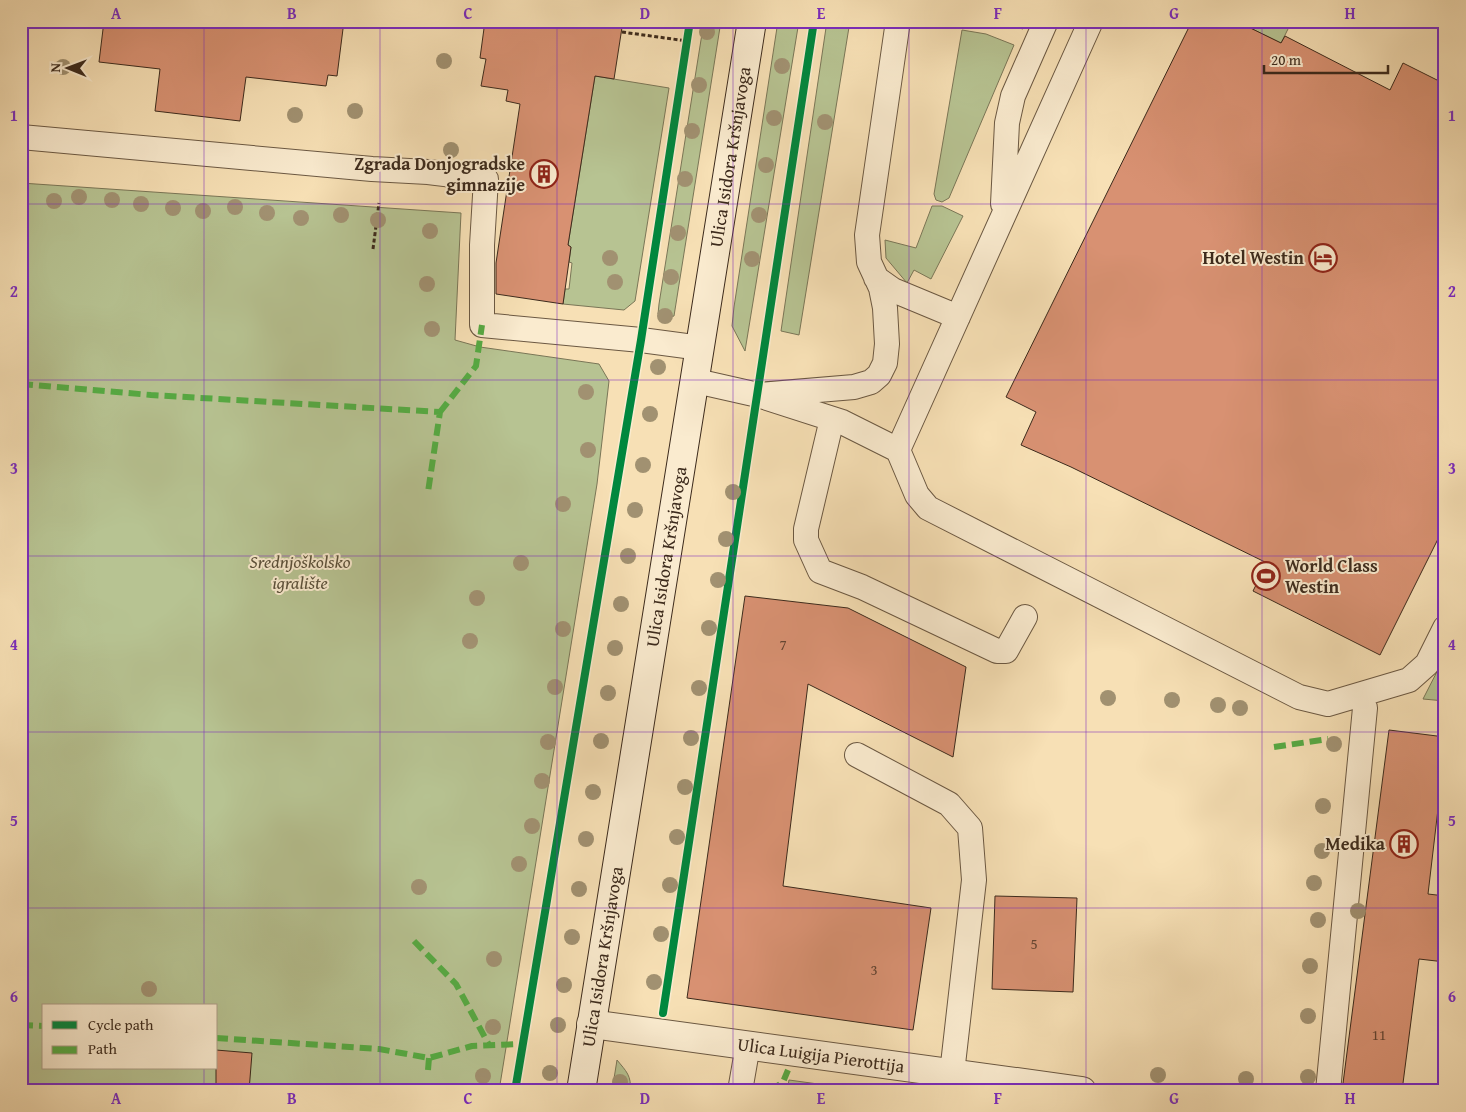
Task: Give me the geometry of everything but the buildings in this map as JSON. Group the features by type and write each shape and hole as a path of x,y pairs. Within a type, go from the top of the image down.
{"main road":[{"name":"Ulica Isidora Kršnjavoga","path":"581,1091 696,381 752,21"},
{"name":"Ulica Luigija Pierottija","path":"591,1024 1082,1091"}],"lane":[{"path":"758,395 854,387 871,382 879,375 885,363 887,344 885,308 881,288 869,262 867,235 898,21"},
{"path":"1002,220 1007,123 1013,96 1046,21"},
{"path":"898,450 1091,21"},
{"path":"21,137 428,172 486,179 482,245 482,325 641,340 701,348"},
{"path":"876,278 893,290 958,317"},
{"path":"696,381 758,395 832,419 898,450 917,496 928,508 1306,700 1328,704 1409,680 1427,664 1445,628"},
{"path":"832,419 806,529 806,540 820,571 862,587 998,650 1006,651 1025,618"},
{"path":"1328,1091 1365,708"},
{"path":"857,755 949,804 970,828 974,880 952,1073"},
{"path":"740,1091 748,1045"}],"path":[{"path":"1436,21 1445,25"},
{"path":"686,50 689,31"},
{"path":"622,32 687,41"},
{"path":"373,249 384,169"}],"green space":[{"path":"704,21 721,21 674,316 664,319 658,314 659,304"},
{"path":"778,21 799,21 745,351 732,326"},
{"path":"827,21 850,21 799,335 781,331"},
{"path":"993,21 1027,21 1023,29"},
{"path":"1236,21 1292,21 1281,43"},
{"path":"962,30 986,34 1014,45 949,198 942,202 936,200 934,194"},
{"path":"595,76 669,88 635,301 624,310 563,304 565,289 569,289 572,263 569,262 571,247 568,245"},
{"name":"Srednjoškolsko igralište","path":"21,183 461,213 455,340 480,347 599,364 609,381 597,484 499,1091 21,1091"},
{"path":"932,206 942,206 963,216 931,279 914,270 907,283 886,258 885,240 916,248"},
{"path":"1445,656 1445,701 1423,699"},
{"path":"617,1060 629,1078 630,1091 612,1091"},
{"path":"789,1080 818,1084 817,1091 787,1091"}],"marked path":[{"path":"440,412 476,366 482,325"},
{"path":"21,384 151,395 440,412 428,492"},
{"path":"1274,747 1328,739"},
{"path":"414,941 456,984 489,1045"},
{"path":"21,1025 42,1026"},
{"path":"218,1038 379,1049 429,1058 472,1046 521,1044"},
{"path":"428,1070 429,1058"},
{"path":"770,1091 783,1082 788,1070"}],"cycle path":[{"path":"515,1091 641,340 690,21"},
{"path":"663,1013 814,21"}],"place":[{"name":"Zgrada Donjogradske gimnazije","path":"544,174"},
{"name":"Hotel Westin","path":"1323,258"},
{"name":"World Class Westin","path":"1266,576"},
{"name":"Medika","path":"1404,844"}]}
